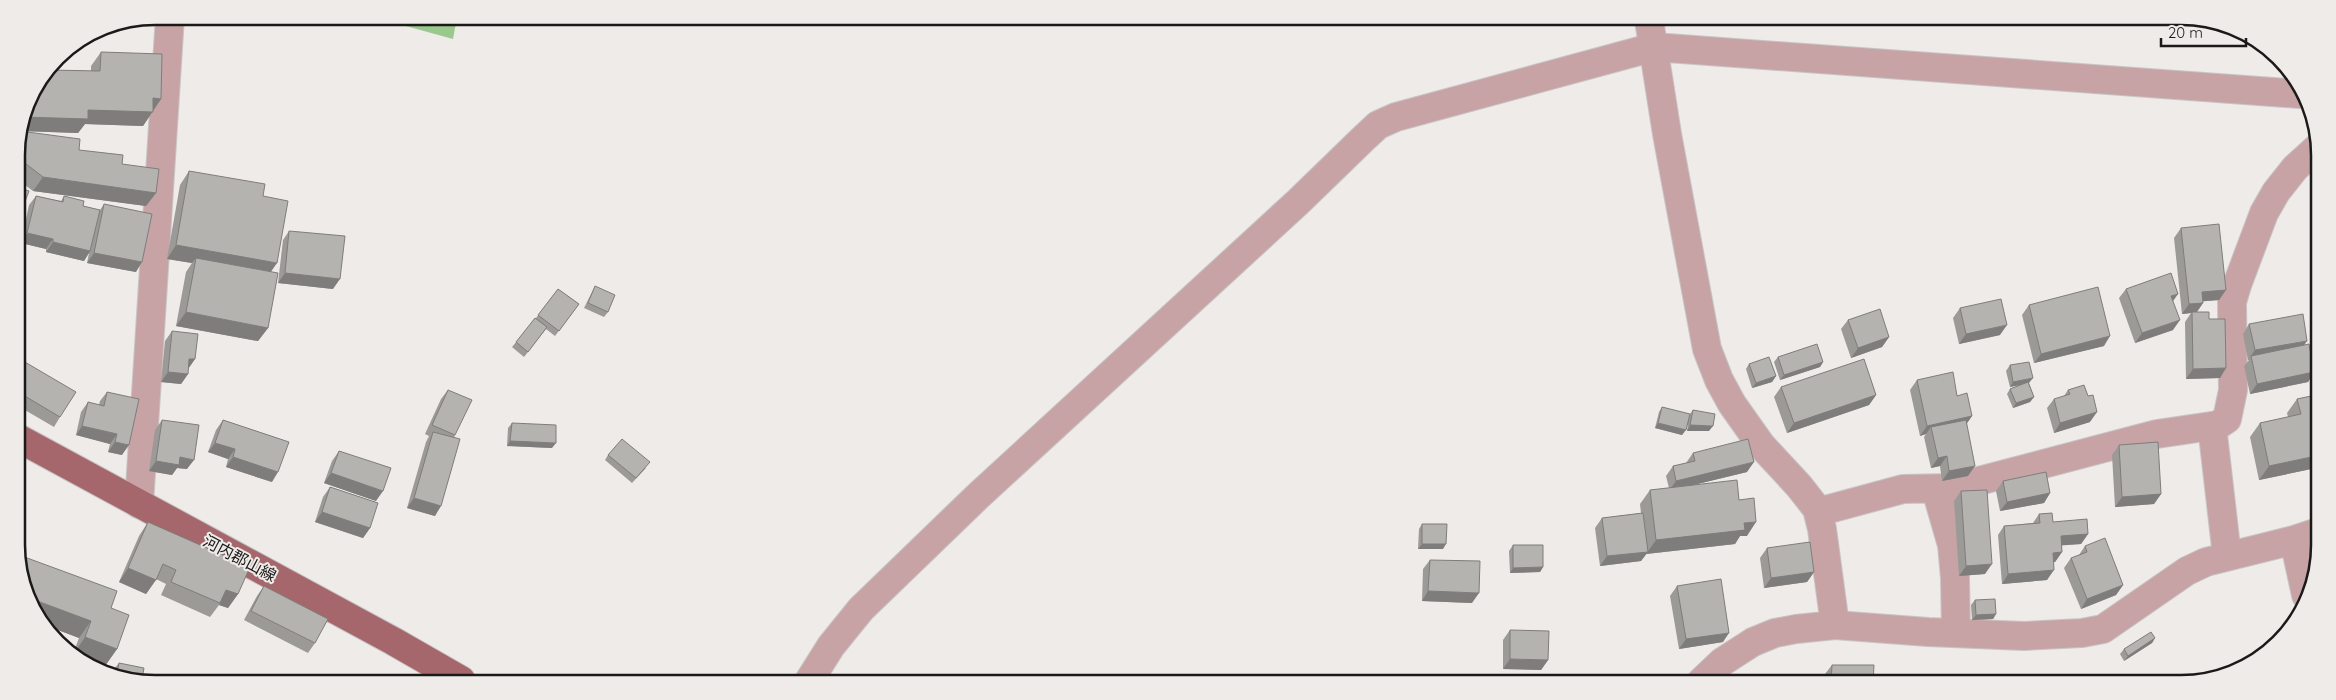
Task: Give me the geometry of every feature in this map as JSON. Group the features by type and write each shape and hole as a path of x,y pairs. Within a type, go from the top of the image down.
{"main road":[{"name":"河内郡山線","path":"25,442 452,675"}],"street":[{"path":"140,504 169,25"},
{"path":"1650,25 1667,134 1707,349 1732,404 1761,445 1799,486 1818,512 1835,625"},
{"path":"812,675 831,646 861,609 986,490 1298,202 1378,125 1428,108 1654,47 2295,94"},
{"path":"1818,512 1903,488 1936,490 1952,488 2157,434 2212,426 2227,419 2233,390 2232,302 2237,285 2264,213 2276,192 2295,168 2311,153"},
{"path":"2212,426 2227,556"},
{"path":"1936,490 1952,545 1956,633"},
{"path":"1708,675 1722,662 1753,642 1775,633 1835,625 2024,636 2082,633 2103,629 2186,571 2227,556 2305,536 2306,582"}],"green space":[{"path":"402,25 456,25 453,39"}],"building":[{"path":"101,52 162,54 161,99 153,98 153,112 88,110 88,119 30,117 42,90 57,70 100,71"},
{"path":"27,132 80,139 79,150 123,155 122,164 159,169 156,193 43,177 25,163"},
{"path":"189,171 265,184 263,196 288,201 277,263 176,245"},
{"path":"25,190 29,191 25,201"},
{"path":"36,196 63,202 64,196 84,201 83,206 100,210 90,251 53,242 53,239 27,233"},
{"path":"104,204 152,214 142,262 94,253"},
{"path":"2219,224 2226,290 2202,292 2203,303 2189,304 2181,228"},
{"path":"289,231 345,236 340,279 285,273"},
{"path":"196,258 278,273 268,328 186,312"},
{"path":"2171,273 2178,294 2171,296 2180,320 2142,333 2126,289"},
{"path":"595,286 615,295 608,312 588,303"},
{"path":"2098,287 2110,336 2041,354 2029,305"},
{"path":"558,289 579,304 559,331 538,315"},
{"path":"2001,299 2007,325 1966,334 1960,308"},
{"path":"1880,309 1889,337 1858,348 1848,320"},
{"path":"2192,312 2209,312 2209,319 2225,319 2226,368 2193,369"},
{"path":"2303,314 2307,341 2255,350 2249,324"},
{"path":"535,318 547,327 528,352 516,342"},
{"path":"172,331 198,334 195,359 189,359 188,374 168,372"},
{"path":"1817,344 1823,362 1784,375 1778,357"},
{"path":"2309,344 2311,373 2257,384 2251,356"},
{"path":"1769,357 1776,376 1756,383 1749,364"},
{"path":"1864,359 1876,395 1794,423 1781,387"},
{"path":"25,362 76,392 60,417 25,396"},
{"path":"2029,362 2033,378 2013,382 2010,365"},
{"path":"1953,372 1957,396 1967,393 1972,416 1927,426 1917,380"},
{"path":"2028,382 2034,397 2016,403 2010,389"},
{"path":"2084,385 2088,396 2093,395 2097,412 2060,423 2054,399 2070,394 2068,390"},
{"path":"448,390 472,400 455,435 432,425"},
{"path":"107,392 139,399 129,445 115,442 117,434 82,426 88,402 104,406"},
{"path":"2311,396 2311,457 2269,466 2260,423 2301,414 2297,399"},
{"path":"1662,407 1690,414 1686,430 1658,423"},
{"path":"1693,410 1715,414 1713,426 1690,425"},
{"path":"162,420 199,425 194,460 180,457 179,465 156,461"},
{"path":"223,420 289,442 278,472 233,457 235,449 215,443"},
{"path":"1966,420 1975,466 1949,471 1947,456 1938,458 1931,427"},
{"path":"512,423 556,425 556,443 510,441"},
{"path":"433,432 460,439 441,506 414,498"},
{"path":"622,439 650,462 636,478 608,455"},
{"path":"1748,439 1754,462 1676,481 1673,466 1695,461 1693,453"},
{"path":"2158,442 2161,494 2122,497 2119,445"},
{"path":"339,451 391,468 383,491 331,473"},
{"path":"2046,472 2050,493 2007,502 2003,481"},
{"path":"1737,480 1739,500 1754,498 1756,522 1744,523 1745,530 1656,540 1650,490"},
{"path":"330,487 378,503 370,528 322,512"},
{"path":"1987,490 1992,564 1966,566 1961,491"},
{"path":"1643,513 1648,552 1607,556 1602,518"},
{"path":"2052,513 2053,522 2087,519 2088,534 2061,536 2062,552 2053,553 2054,570 2008,574 2004,526 2040,523 2039,514"},
{"path":"148,522 250,567 238,594 226,590 220,603 171,582 176,570 163,564 156,580 128,568"},
{"path":"1422,524 1447,524 1446,544 1422,544"},
{"path":"2105,538 2123,585 2087,599 2071,558 2087,552 2085,546"},
{"path":"1810,542 1814,572 1771,578 1767,548"},
{"path":"1513,545 1543,545 1543,567 1513,568"},
{"path":"25,557 117,591 111,608 129,615 117,649 85,637 91,621 38,601 27,570"},
{"path":"1430,560 1480,561 1479,593 1428,591"},
{"path":"1721,579 1729,633 1686,639 1677,586"},
{"path":"264,586 328,619 315,643 251,611"},
{"path":"1995,599 1996,614 1976,615 1975,600"},
{"path":"1510,630 1549,631 1548,660 1510,659"},
{"path":"2151,632 2155,638 2128,656 2124,649"},
{"path":"119,663 144,668 143,674 118,670"},
{"path":"1832,665 1874,665 1873,675 1831,675"}]}
